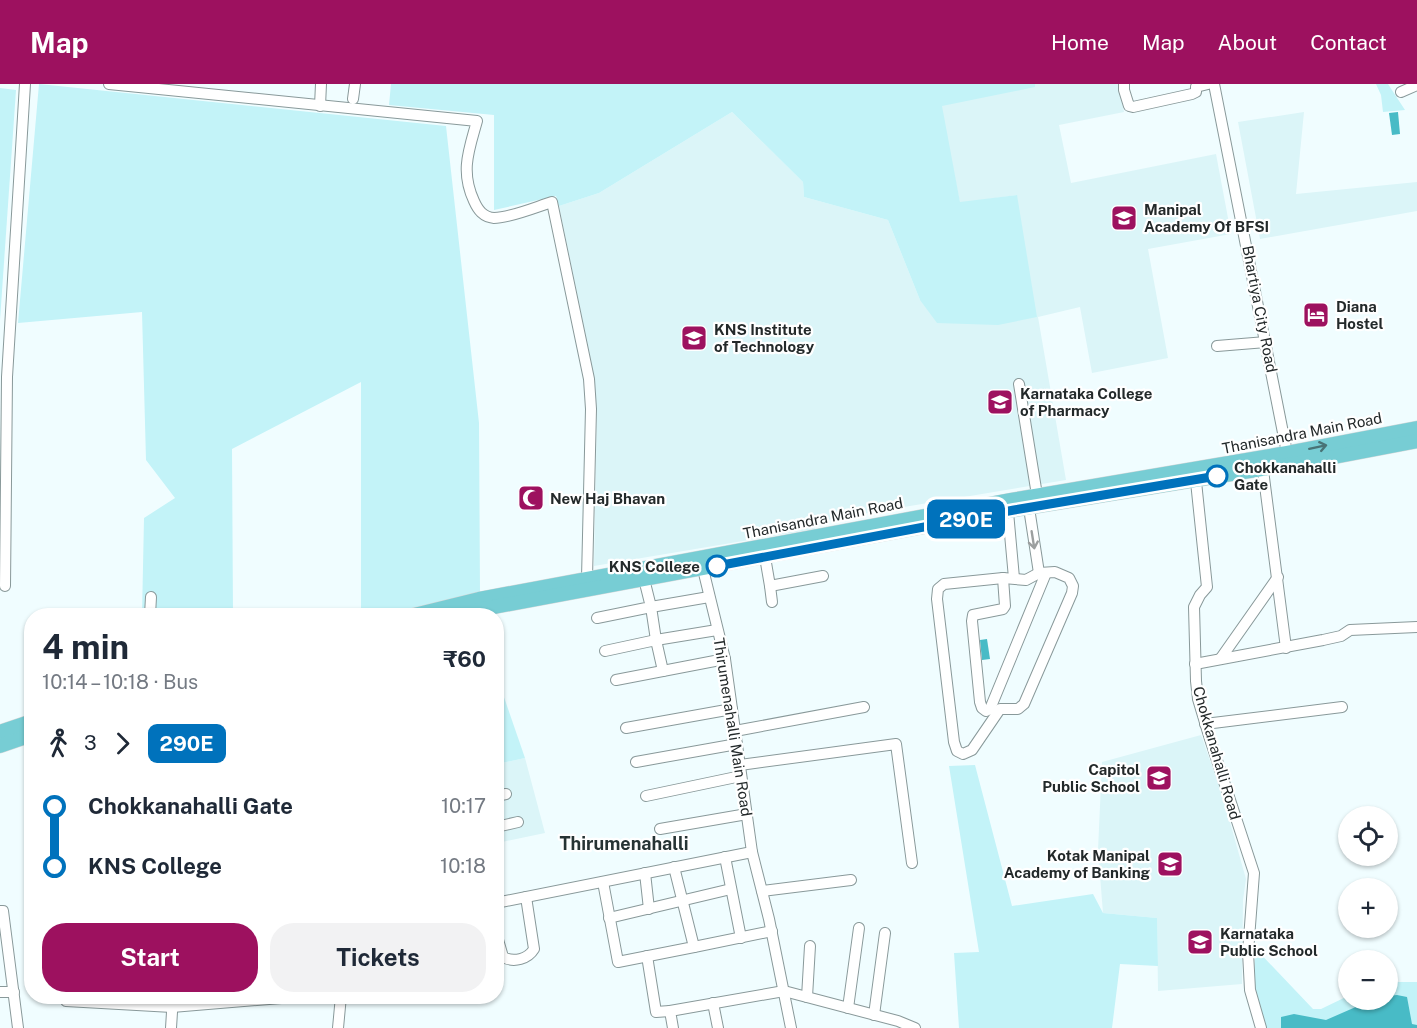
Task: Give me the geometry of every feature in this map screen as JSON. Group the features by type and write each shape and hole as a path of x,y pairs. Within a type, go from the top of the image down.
{"main road":[{"name":"Thanisandra Main Road","path":"442,608 587,579 701,563 765,557 1029,508 1195,474 1263,470 1290,459 1417,428"},
{"name":"Thanisandra Main Road","path":"488,608 644,579 701,563 1037,495 1417,441"},
{"path":"0,732 24,724"},
{"path":"0,746 24,738"}],"street":[{"path":"5,586 7,377 26,84"},
{"path":"109,84 477,120 465,168 467,182 478,209 484,215 495,218 552,202 589,379 591,409 587,579"},
{"path":"320,106 321,84"},
{"path":"353,99 355,84"},
{"path":"1124,84 1127,103 1133,107 1192,94 1196,92 1195,85 1208,84"},
{"name":"Bhartiya City Road","path":"1214,84 1245,221"},
{"name":"Bhartiya City Road","path":"1219,84 1290,459"},
{"path":"1401,92 1417,85"},
{"name":"Bhartiya City Road","path":"1260,304 1290,459"},
{"path":"1217,346 1266,342"},
{"path":"1019,384 1037,495"},
{"path":"1263,470 1286,648"},
{"name":"Chokkanahalli Road","path":"1195,474 1207,587 1200,594 1194,607 1198,699 1254,873 1248,952 1250,990 1260,1027"},
{"path":"1008,512 1009,578 1005,606 1003,609 974,615 972,621 980,702 986,711 990,709 1042,573 1029,508"},
{"path":"765,557 772,602"},
{"name":"Thirumenahalli Main Road","path":"701,563 725,659 752,852 772,931 791,1028"},
{"path":"1042,573 1054,573 1069,578 1073,586 1024,704 1018,709 1000,709 972,750 963,754 957,751 954,742 937,599 938,589 944,584 1009,578 1026,580 1042,573"},
{"path":"770,586 823,576"},
{"path":"1221,658 1278,578"},
{"path":"644,579 663,671"},
{"path":"150,608 151,597"},
{"path":"597,618 709,597"},
{"path":"1195,664 1334,638 1350,630 1417,627"},
{"path":"604,651 717,630"},
{"path":"616,680 725,659"},
{"path":"735,730 864,707"},
{"path":"1205,724 1342,707"},
{"path":"626,728 732,709"},
{"path":"636,762 737,744"},
{"path":"646,796 741,771 896,744 912,863"},
{"path":"660,829 747,814"},
{"path":"504,825 518,822"},
{"path":"504,901 752,852"},
{"path":"725,857 741,938"},
{"path":"674,867 694,947"},
{"path":"645,873 650,909"},
{"path":"762,891 851,880"},
{"path":"603,882 618,962 772,931"},
{"path":"609,918 731,889"},
{"path":"504,958 508,960 526,958 534,949 526,897"},
{"path":"0,911 3,911 5,958 14,992 18,1028"},
{"path":"848,1008 859,928"},
{"path":"874,1015 885,933"},
{"path":"807,997 810,946"},
{"path":"647,956 656,1012 784,991 915,1028"},
{"path":"0,992 14,992"},
{"path":"713,1003 718,1028"},
{"path":"171,1028 173,1004"},
{"path":"338,1028 341,1004"},
{"path":"670,1011 673,1028"}],"shaded area":[{"path":"39,84 446,126 479,423 480,594 415,608 361,608 361,382 232,449 233,608 142,608 144,518 175,498 146,460 142,312 18,323"},
{"path":"391,84 1035,84 1035,87 942,106 960,202 1017,195 1037,317 998,325 937,323 920,300 888,220 804,197 803,182 732,112 599,193 559,206 556,196 494,210 494,115 389,105"},
{"path":"936,84 1119,84 1124,112 1059,125 1071,183 1216,154 1231,234 1148,249 1168,358 1092,373 1080,307 1038,317 1066,480 814,522 815,529 594,566 597,412 594,377 559,206 599,193 732,112 803,182 804,197 888,220 920,300 1017,195 960,203"},
{"path":"1376,84 1388,84 1405,110 1383,112 1381,95"},
{"path":"0,88 16,90 0,320"},
{"path":"1304,112 1296,194 1417,182 1417,211 1260,239 1238,122"},
{"path":"504,697 525,758 504,762"},
{"path":"1201,735 1222,794 1246,879 1243,900 1242,984 1158,991 1157,918 1103,913 1098,850 1102,762"},
{"path":"525,758 545,833 504,842 504,762"},
{"path":"975,765 1012,906 1093,894 1103,913 1157,918 1158,966 1120,964 1112,1028 959,1028 954,953 979,952 949,766"},
{"path":"1255,948 1313,1009 1321,1009 1338,1001 1338,1010 1398,1010 1398,982 1417,982 1417,1028 1266,1028 1258,1010"}],"water":[{"path":"1398,112 1400,134 1392,135 1389,113"},
{"path":"987,639 990,659 982,660 980,640"},
{"path":"1398,995 1407,997 1412,1024 1417,1025 1417,1028 1281,1028 1281,1017 1294,1014 1326,1020 1349,1010 1398,1010"}],"bus line":[{"name":"290E","path":"717,566 1014,510 1217,476"}],"place":[{"name":"Manipal Academy Of BFSI","path":"1124,218"},
{"name":"Diana Hostel","path":"1316,315"},
{"name":"KNS Institute of Technology","path":"694,338"},
{"name":"Karnataka College of Pharmacy","path":"1000,402"},
{"name":"Chokkanahalli Gate","path":"1217,476"},
{"name":"New Haj Bhavan","path":"531,498"},
{"name":"KNS College","path":"717,566"},
{"name":"Capitol Public School","path":"1159,778"},
{"name":"Kotak Manipal Academy of Banking","path":"1170,864"},
{"name":"Karnataka Public School","path":"1200,942"}],"district":[{"name":"Thirumenahalli","path":"624,843"}]}
